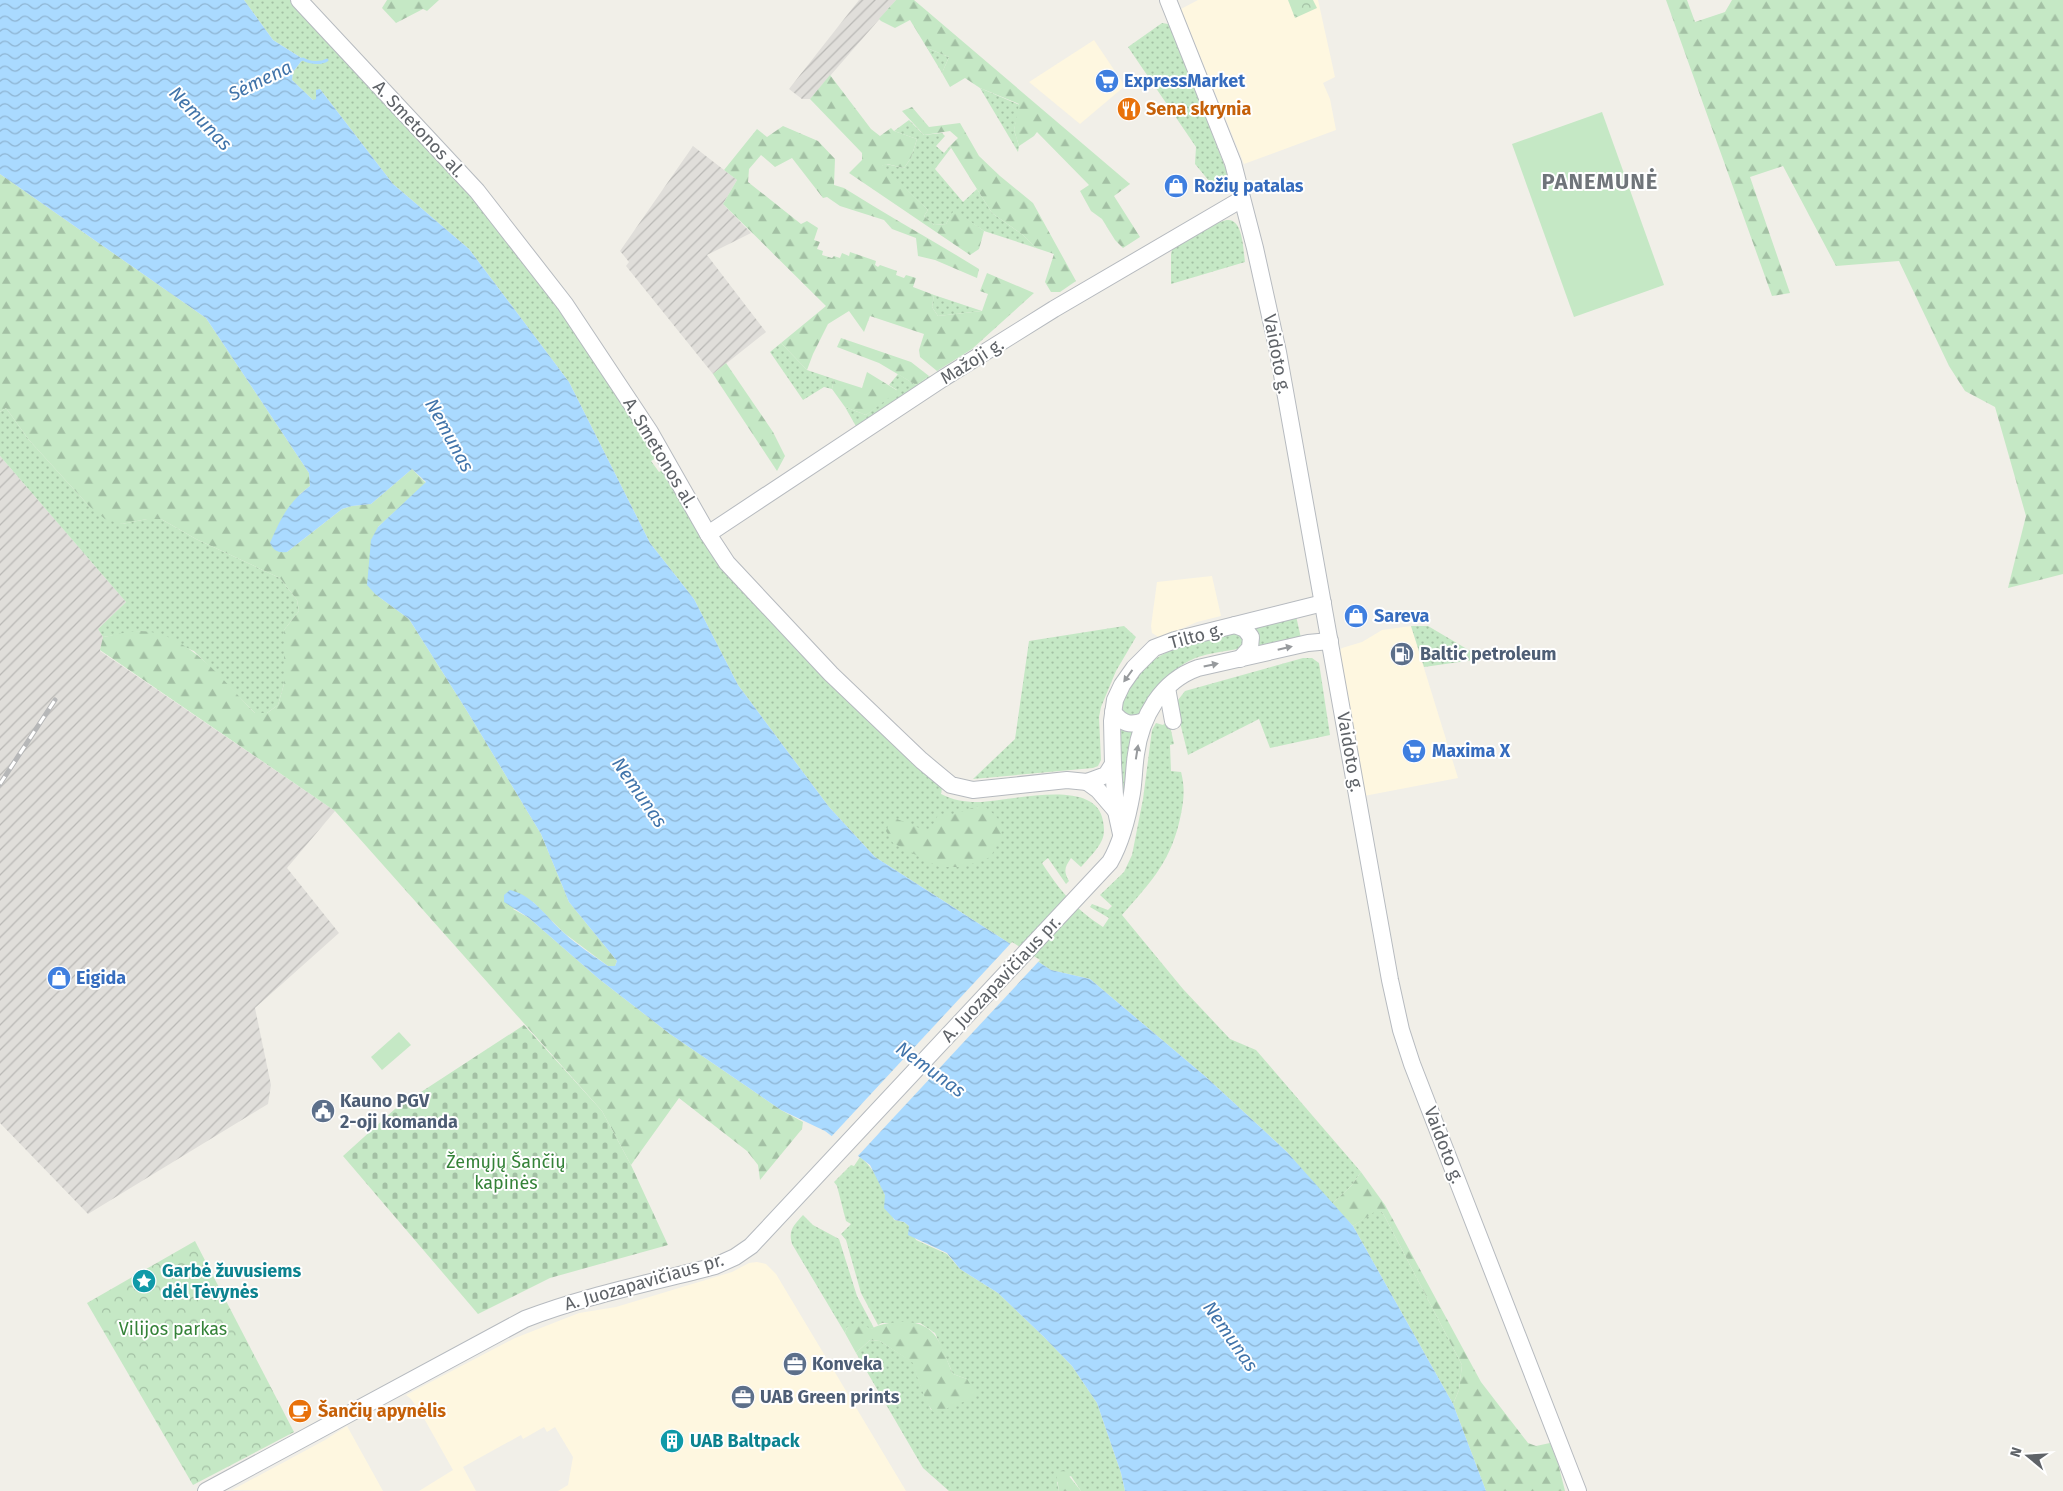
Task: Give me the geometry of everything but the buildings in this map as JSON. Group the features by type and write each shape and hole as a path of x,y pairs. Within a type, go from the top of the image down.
{"main road":[{"name":"A. Smetonos al.","path":"299,0 477,191 565,304 650,432 708,534 727,563 831,674 921,760 951,785 967,789 984,790 1067,780 1087,782"},
{"name":"Vaidoto g.","path":"1168,0 1233,163 1255,248 1278,352 1390,980 1401,1030 1412,1064 1578,1491"},
{"name":"Mažoji g.","path":"708,534 942,379 1054,309 1242,199"},
{"name":"Tilto g.","path":"1116,811 1113,764 1113,712 1115,700 1122,685 1134,668 1154,648 1175,640 1323,603"},
{"path":"1235,625 1245,629 1251,637 1250,648 1240,659"},
{"name":"Tilto g.","path":"1132,792 1136,755 1146,718 1167,688 1189,672 1308,643 1330,641"},
{"path":"1113,712 1120,721 1128,724 1134,724 1157,714 1173,720 1167,688"},
{"path":"1087,782 1106,775 1113,764"},
{"path":"1087,782 1098,790 1116,811 1121,836"},
{"name":"A. Juozapavičiaus pr.","path":"206,1491 525,1319 560,1305 715,1266 735,1257 763,1235 1110,862 1118,848 1132,792"}],"shaded area":[{"path":"859,0 896,0 810,99 802,99 789,89"},
{"path":"1198,0 1318,0 1335,77 1323,83 1330,99 1336,130 1244,164 1181,9"},
{"path":"1094,40 1125,86 1080,124 1029,82"},
{"path":"693,146 737,180 723,204 751,233 707,255 766,332 713,374 626,266 629,262 620,251"},
{"path":"0,456 126,602 98,629 103,637 100,651 335,811 287,868 339,933 255,1008 271,1085 268,1104 88,1214 0,1123"},
{"path":"1212,576 1221,616 1197,622 1160,638 1152,633 1151,626 1157,582"},
{"path":"1411,626 1458,778 1364,796 1339,651 1342,648 1362,642 1382,630"},
{"path":"749,1263 766,1264 776,1274 906,1491 558,1491 568,1485 573,1457 555,1427 547,1432 544,1427 523,1439 521,1435 463,1467 476,1491 419,1491 453,1470 421,1413 406,1395 515,1338 579,1313 616,1307 732,1272"},
{"path":"347,1426 383,1491 232,1490 325,1440"}],"green space":[{"path":"244,0 290,0 471,192 560,309 658,457 651,461 659,472 664,469 697,527 942,788 941,794 968,802 1029,796 1069,795 1085,799 1097,807 1103,821 1104,832 1102,840 1081,867 1071,858 1066,869 1069,881 1066,884 1048,858 1042,863 1069,899 1103,927 1109,918 1090,907 1092,904 1108,910 1112,906 1100,895 1124,872 1132,855 1143,799 1152,730 1156,723 1163,725 1166,722 1170,726 1174,744 1170,745 1171,771 1181,772 1184,788 1177,830 1159,869 1122,915 1183,989 1230,1039 1256,1050 1361,1172 1352,1185 1332,1204 1287,1152 1206,1077 1090,979 1051,970 875,857 829,807 738,685 694,599 650,543 569,382 469,249 393,184 320,89 316,100 313,100 292,80 293,72 303,59 273,40"},
{"path":"387,0 439,0 427,11 423,9 396,23 382,8"},
{"path":"896,0 914,0 1130,184 1114,196 1140,237 1123,248 1115,240 1102,219 1091,211 1080,191 1089,185 1037,132 1019,146 1014,130 1019,104 980,88 965,78 950,87 942,73 949,57 927,48 910,20 895,28 881,21 879,19"},
{"path":"1288,0 1313,0 1317,8 1295,18"},
{"path":"1666,0 1687,0 1695,22 1725,12 1732,0 2063,0 2063,574 2008,588 2026,516 1995,407 1965,391 1949,366 1899,261 1836,266 1783,166 1750,177 1790,293 1772,296"},
{"path":"1162,23 1170,26 1227,172 1230,189 1223,194 1219,193 1195,164 1196,147 1128,47"},
{"path":"927,48 949,57 942,73"},
{"path":"830,75 871,129 880,136 891,128 894,131 917,139 911,158 904,168 887,164 882,166 928,210 924,216 934,225 946,224 954,210 984,231 979,249 970,255 849,173 862,160 862,153 810,99"},
{"path":"980,88 1020,105 1014,130 1019,146 1018,152"},
{"path":"912,107 929,127 960,123 979,156 1033,203 1076,281 1060,292 1051,292 1045,282 1054,254 1036,248 1023,235 992,213 950,146 958,138 950,131 924,135 902,111"},
{"path":"1602,112 1664,285 1574,317 1512,144"},
{"path":"909,120 924,135 942,133 945,136 936,146 944,153 950,146 951,148 935,169 963,202 977,189 992,213 1023,235 1036,248 984,231 954,211 946,224 934,225 924,216 928,210 881,166 886,164 904,168 911,158 917,139 894,131"},
{"path":"783,126 818,141 835,159 834,185 844,188 979,269 977,278 935,260 918,256 916,238 892,229 884,220 840,206 827,197 823,198 792,158 775,167 761,155 749,169 748,182 801,224 807,221 818,228 814,240 820,242 817,249 823,251 822,255 840,258 842,253 849,256 850,252 876,261 875,265 878,267 880,265 897,271 896,275 904,278 906,275 916,278 913,287 934,295 932,307 938,316 982,311 988,294 980,291 987,273 1034,293 972,349 937,371 920,357 919,350 924,334 870,316 864,332 849,311 828,324 807,370 781,343 826,306 723,204 737,180 724,170 757,129 767,137"},
{"path":"0,174 206,318 309,473 310,486 300,494 287,552 342,509 371,504 412,469 426,483 378,527 375,594 409,619 541,834 569,902 617,961 615,966 608,966 564,933 533,902 513,909 529,918 599,979 670,1034 781,1110 803,1122 802,1129 760,1180 758,1165 747,1151 679,1098 631,1165 602,1111 335,811 100,650 103,637 127,632 141,631 158,634 174,640 190,649 204,661 255,713 267,713 278,705 284,684 284,630 299,611 297,600 280,578 196,539 161,519 147,519 122,524 105,519 89,506 29,440 6,408 0,412"},
{"path":"1220,220 1221,222 1228,220 1234,222 1238,226 1245,262 1171,284 1171,254 1173,246"},
{"path":"934,295 982,311 938,316 932,307"},
{"path":"841,338 911,362 929,376 916,385 879,363 837,347"},
{"path":"781,343 807,370 834,379 832,389 824,387 803,400 770,352"},
{"path":"726,363 773,432 785,456 777,471 713,374"},
{"path":"867,372 898,391 866,415 845,407 832,389 834,379 862,388"},
{"path":"898,374 916,385 929,376 934,379 857,428 845,407 866,415 897,390 889,385"},
{"path":"6,408 29,440 89,506 122,524 147,519 161,519 196,539 280,578 297,600 299,611 284,630 284,684 278,705 267,713 255,713 194,651 142,631 103,637 98,629 126,602 0,456 0,412"},
{"path":"1296,616 1301,638 1258,649 1253,627"},
{"path":"1124,626 1136,637 1116,671 1101,707 1099,717 1101,760 1098,766 973,779 1015,739 1029,641"},
{"path":"1411,626 1428,626 1472,652 1495,657 1424,667"},
{"path":"1237,633 1244,641 1243,645 1238,649 1207,654 1189,661 1167,679 1136,718 1122,713 1123,702 1128,691 1137,676 1148,664 1175,649 1189,644"},
{"path":"1303,658 1312,658 1319,663 1330,735 1270,748 1259,719 1188,755 1176,706 1185,691"},
{"path":"1120,729 1133,732 1127,792 1122,805"},
{"path":"983,805 1001,823 1001,833 991,857 963,867 939,867 893,843 886,831 892,817 929,832 938,815 956,813"},
{"name":"Žemųjų Šančių kapinės","path":"524,1025 602,1111 631,1165 668,1245 550,1278 478,1314 343,1156 395,1109"},
{"path":"399,1032 411,1045 382,1070 371,1057"},
{"path":"860,1157 867,1163 877,1178 894,1220 904,1222 909,1226 916,1240 947,1254 960,1269 998,1293 1072,1366 1097,1403 1121,1473 1125,1491 1081,1491 1071,1476 1057,1482 1059,1491 949,1491 923,1468 856,1353 870,1340 880,1341 914,1363 931,1410 967,1379 953,1374 935,1333 920,1323 882,1323 878,1325 861,1293 846,1240 841,1234 851,1224 846,1221 837,1186 834,1182 851,1165 854,1166"},
{"path":"1361,1172 1385,1205 1481,1382 1528,1443 1536,1446 1550,1443 1558,1463 1565,1491 1486,1491 1453,1404 1459,1390 1462,1365 1385,1217 1382,1212 1376,1211 1353,1226 1332,1204 1352,1185"},
{"path":"1376,1210 1382,1212 1385,1217 1462,1365 1459,1390 1453,1404 1353,1226"},
{"path":"803,1215 813,1225 839,1239 857,1296 874,1328 847,1327 845,1333 792,1244 791,1231"},
{"name":"Vilijos parkas","path":"195,1241 294,1432 193,1485 87,1303"},
{"path":"858,1322 871,1329 889,1323 901,1322 913,1323 930,1330 941,1345 953,1374 967,1379 975,1392 971,1399 935,1413 925,1398 913,1363 880,1341 870,1340 856,1353 845,1333 847,1327"},
{"path":"1064,1470 1081,1491 1059,1491 1056,1472"}],"water":[{"name":"Nemunas","path":"0,0 244,0 273,40 303,59 293,72 292,80 313,100 316,99 316,90 320,89 393,184 469,249 569,382 650,543 694,599 738,685 829,807 875,857 1051,970 1090,979 1206,1077 1287,1152 1353,1226 1453,1404 1486,1491 1125,1491 1121,1473 1097,1403 1072,1366 998,1293 960,1269 947,1253 908,1235 909,1226 904,1222 895,1220 884,1208 885,1195 870,1165 825,1131 781,1110 670,1034 599,979 529,918 504,902 504,895 510,890 526,897 574,942 608,966 615,966 617,961 569,902 541,834 409,619 375,594 367,585 371,540 378,527 426,482 412,469 371,504 342,509 287,552 279,552 273,548 270,543 286,512 310,486 309,473 206,318 0,174"}],"pier":[{"path":"1012,942 1040,960 856,1158 830,1138"}],"waterway":[{"name":"Sėmena","path":"300,60 315,62 327,60"}],"railway":[{"path":"0,784 55,700"}],"place":[{"name":"ExpressMarket","path":"1107,81"},
{"name":"Sena skrynia","path":"1129,109"},
{"name":"Rožių patalas","path":"1176,186"},
{"name":"Sareva","path":"1356,616"},
{"name":"Baltic petroleum","path":"1402,654"},
{"name":"Maxima X","path":"1414,751"},
{"name":"Eigida","path":"59,978"},
{"name":"Kauno PGV 2-oji komanda","path":"323,1111"},
{"name":"Garbė žuvusiems dėl Tėvynės","path":"144,1281"},
{"name":"Konveka","path":"795,1364"},
{"name":"UAB Green prints","path":"743,1397"},
{"name":"Šančių apynėlis","path":"300,1411"},
{"name":"UAB Baltpack","path":"672,1441"}],"district":[{"name":"PANEMUNĖ","path":"1600,181"}]}
